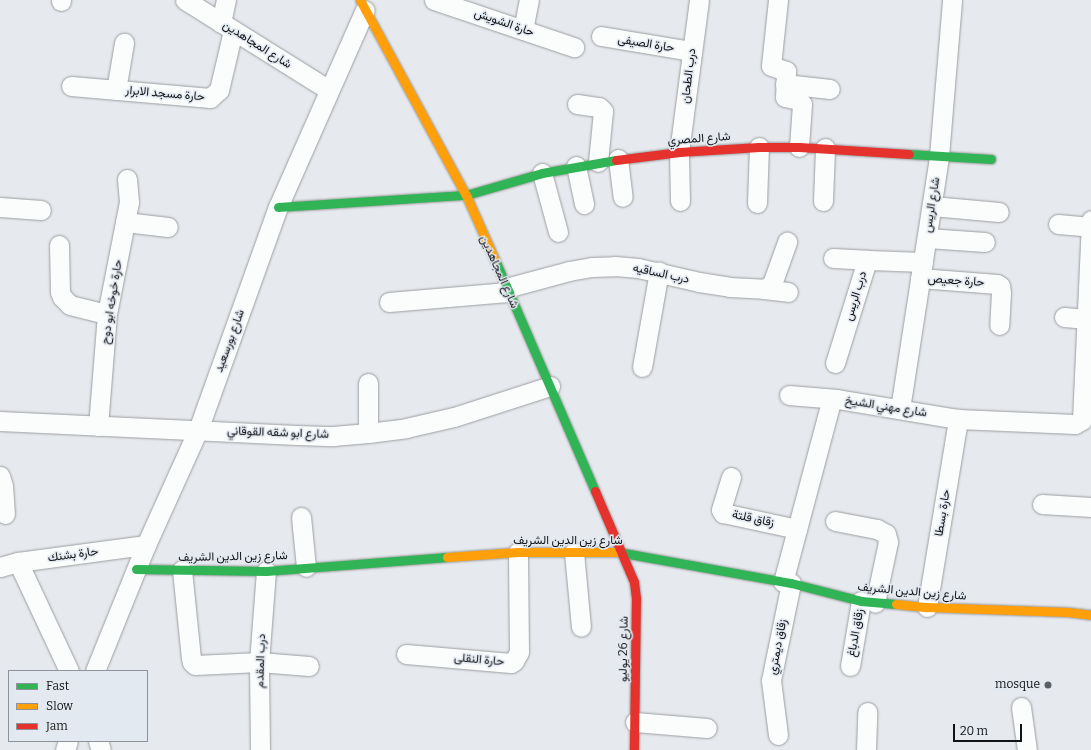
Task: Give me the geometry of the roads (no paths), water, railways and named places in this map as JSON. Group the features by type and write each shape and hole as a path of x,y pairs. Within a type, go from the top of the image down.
{"street":[{"name":"شارع المجاهدين","path":"185,0 329,90"},
{"name":"حارة مسجد الابرار","path":"71,86 210,98 219,90 227,27 226,0"},
{"name":"حارة الشويش","path":"434,0 480,7 524,30 574,47"},
{"path":"524,30 530,0"},
{"name":"درب الطحان","path":"680,201 680,152 699,0"},
{"path":"778,0 770,64 772,68 786,70 785,97 799,100 802,104 800,146"},
{"name":"شارع الريس","path":"900,409 939,156 952,0"},
{"name":"شارع المجاهدين","path":"363,5 466,195 622,552"},
{"name":"شارع بورسعيد","path":"95,670 146,545 198,430 278,207 329,90 363,5"},
{"name":"حارة الصيفى","path":"601,36 692,51"},
{"path":"116,90 124,43"},
{"path":"785,84 830,89"},
{"path":"577,104 599,107 603,111 598,162"},
{"name":"شارع المصري","path":"278,207 466,195 542,173 576,166 618,159 680,152 800,146 991,159"},
{"path":"757,203 758,147"},
{"path":"823,201 824,148"},
{"path":"618,159 623,197"},
{"path":"576,166 584,204"},
{"path":"542,173 558,232"},
{"name":"حارة خوخه ابو دوح","path":"98,426 107,314 129,202 127,179"},
{"path":"932,206 999,212"},
{"path":"0,207 40,210"},
{"path":"1064,317 1087,319 1091,220"},
{"path":"125,222 168,226"},
{"path":"1058,224 1091,227"},
{"path":"927,238 986,242"},
{"path":"764,289 772,284 787,242"},
{"path":"59,245 60,292 62,297 70,305 107,314"},
{"path":"833,258 867,260"},
{"name":"درب الريس","path":"835,363 867,260 922,270"},
{"name":"درب الساقيه","path":"389,302 507,290 569,271 592,267 615,266 659,272 722,286 788,292"},
{"name":"حارة جعيص","path":"922,270 997,284 1000,286 1002,292 999,325"},
{"path":"642,367 659,272"},
{"name":"شارع مهني الشيخ","path":"787,583 797,529 831,401 837,399 958,419 1075,424 1080,422 1083,418 1087,319"},
{"path":"368,383 368,434"},
{"name":"شارع ابو شقه القوقاني","path":"0,421 304,435 368,434 406,428 454,417 550,386"},
{"path":"788,395 837,399"},
{"name":"حارة بسطا","path":"927,607 958,419"},
{"path":"0,476 3,486 5,514"},
{"name":"زقاق قلتة","path":"731,477 721,510 723,513 797,529"},
{"path":"1042,504 1091,507"},
{"path":"301,517 306,567"},
{"name":"زقاق الدباغ","path":"835,521 876,529 886,534 888,542 868,602 850,666"},
{"name":"حارة بشنك","path":"9,564 146,545"},
{"name":"شارع زين الدين الشريف","path":"136,569 266,571 518,552 622,552 787,583 868,602 927,607 1068,612 1091,615"},
{"name":"حارة النقلى","path":"406,654 511,663 514,661 519,652 518,552"},
{"path":"574,552 581,627"},
{"name":"شارع 26 يوليو","path":"622,552 634,582 636,598 634,750"},
{"path":"9,564 68,670"},
{"path":"182,570 192,662 199,666 259,662 309,666"},
{"name":"درب المقدم","path":"260,750 259,662 266,571"},
{"name":"زقاق ديمتري","path":"778,735 771,680 787,583"},
{"path":"1021,707 1027,750"},
{"path":"866,750 868,712"},
{"path":"635,722 707,728"}],"place":[{"name":"mosque","path":"1048,685"}]}
